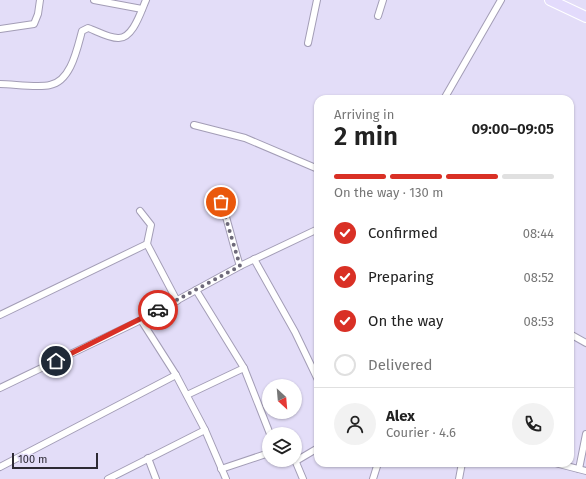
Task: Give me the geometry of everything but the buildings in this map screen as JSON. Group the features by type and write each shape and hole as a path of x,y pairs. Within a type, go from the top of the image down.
{"main road":[{"path":"550,0 586,17"}],"street":[{"path":"0,29 34,24 38,14 40,0"},
{"path":"94,0 142,9"},
{"path":"0,84 50,85 60,81 68,72 82,31 88,28 118,38 124,36 131,31 146,0"},
{"path":"308,43 317,0"},
{"path":"378,16 383,0"},
{"path":"446,95 501,0"},
{"path":"194,125 244,138 314,167"},
{"path":"218,192 240,266"},
{"path":"140,211 146,217 151,226 147,244 177,301"},
{"path":"0,388 141,320 240,266 314,231"},
{"path":"0,315 147,244"},
{"path":"254,260 295,332 314,372"},
{"path":"196,290 244,368 267,427"},
{"path":"141,320 176,375 205,430 226,479"},
{"path":"574,336 586,343"},
{"path":"186,395 244,368"},
{"path":"0,467 176,375"},
{"path":"108,479 205,430"},
{"path":"579,469 586,434"},
{"path":"302,456 314,450"},
{"path":"221,469 262,455"},
{"path":"148,458 156,479"},
{"path":"298,467 303,479"},
{"path":"374,479 377,467"},
{"path":"458,479 461,467"},
{"path":"571,467 586,471"}],"way so far":[{"path":"158,310 240,266 221,202"}],"route":[{"path":"56,361 141,320 158,310"}]}
